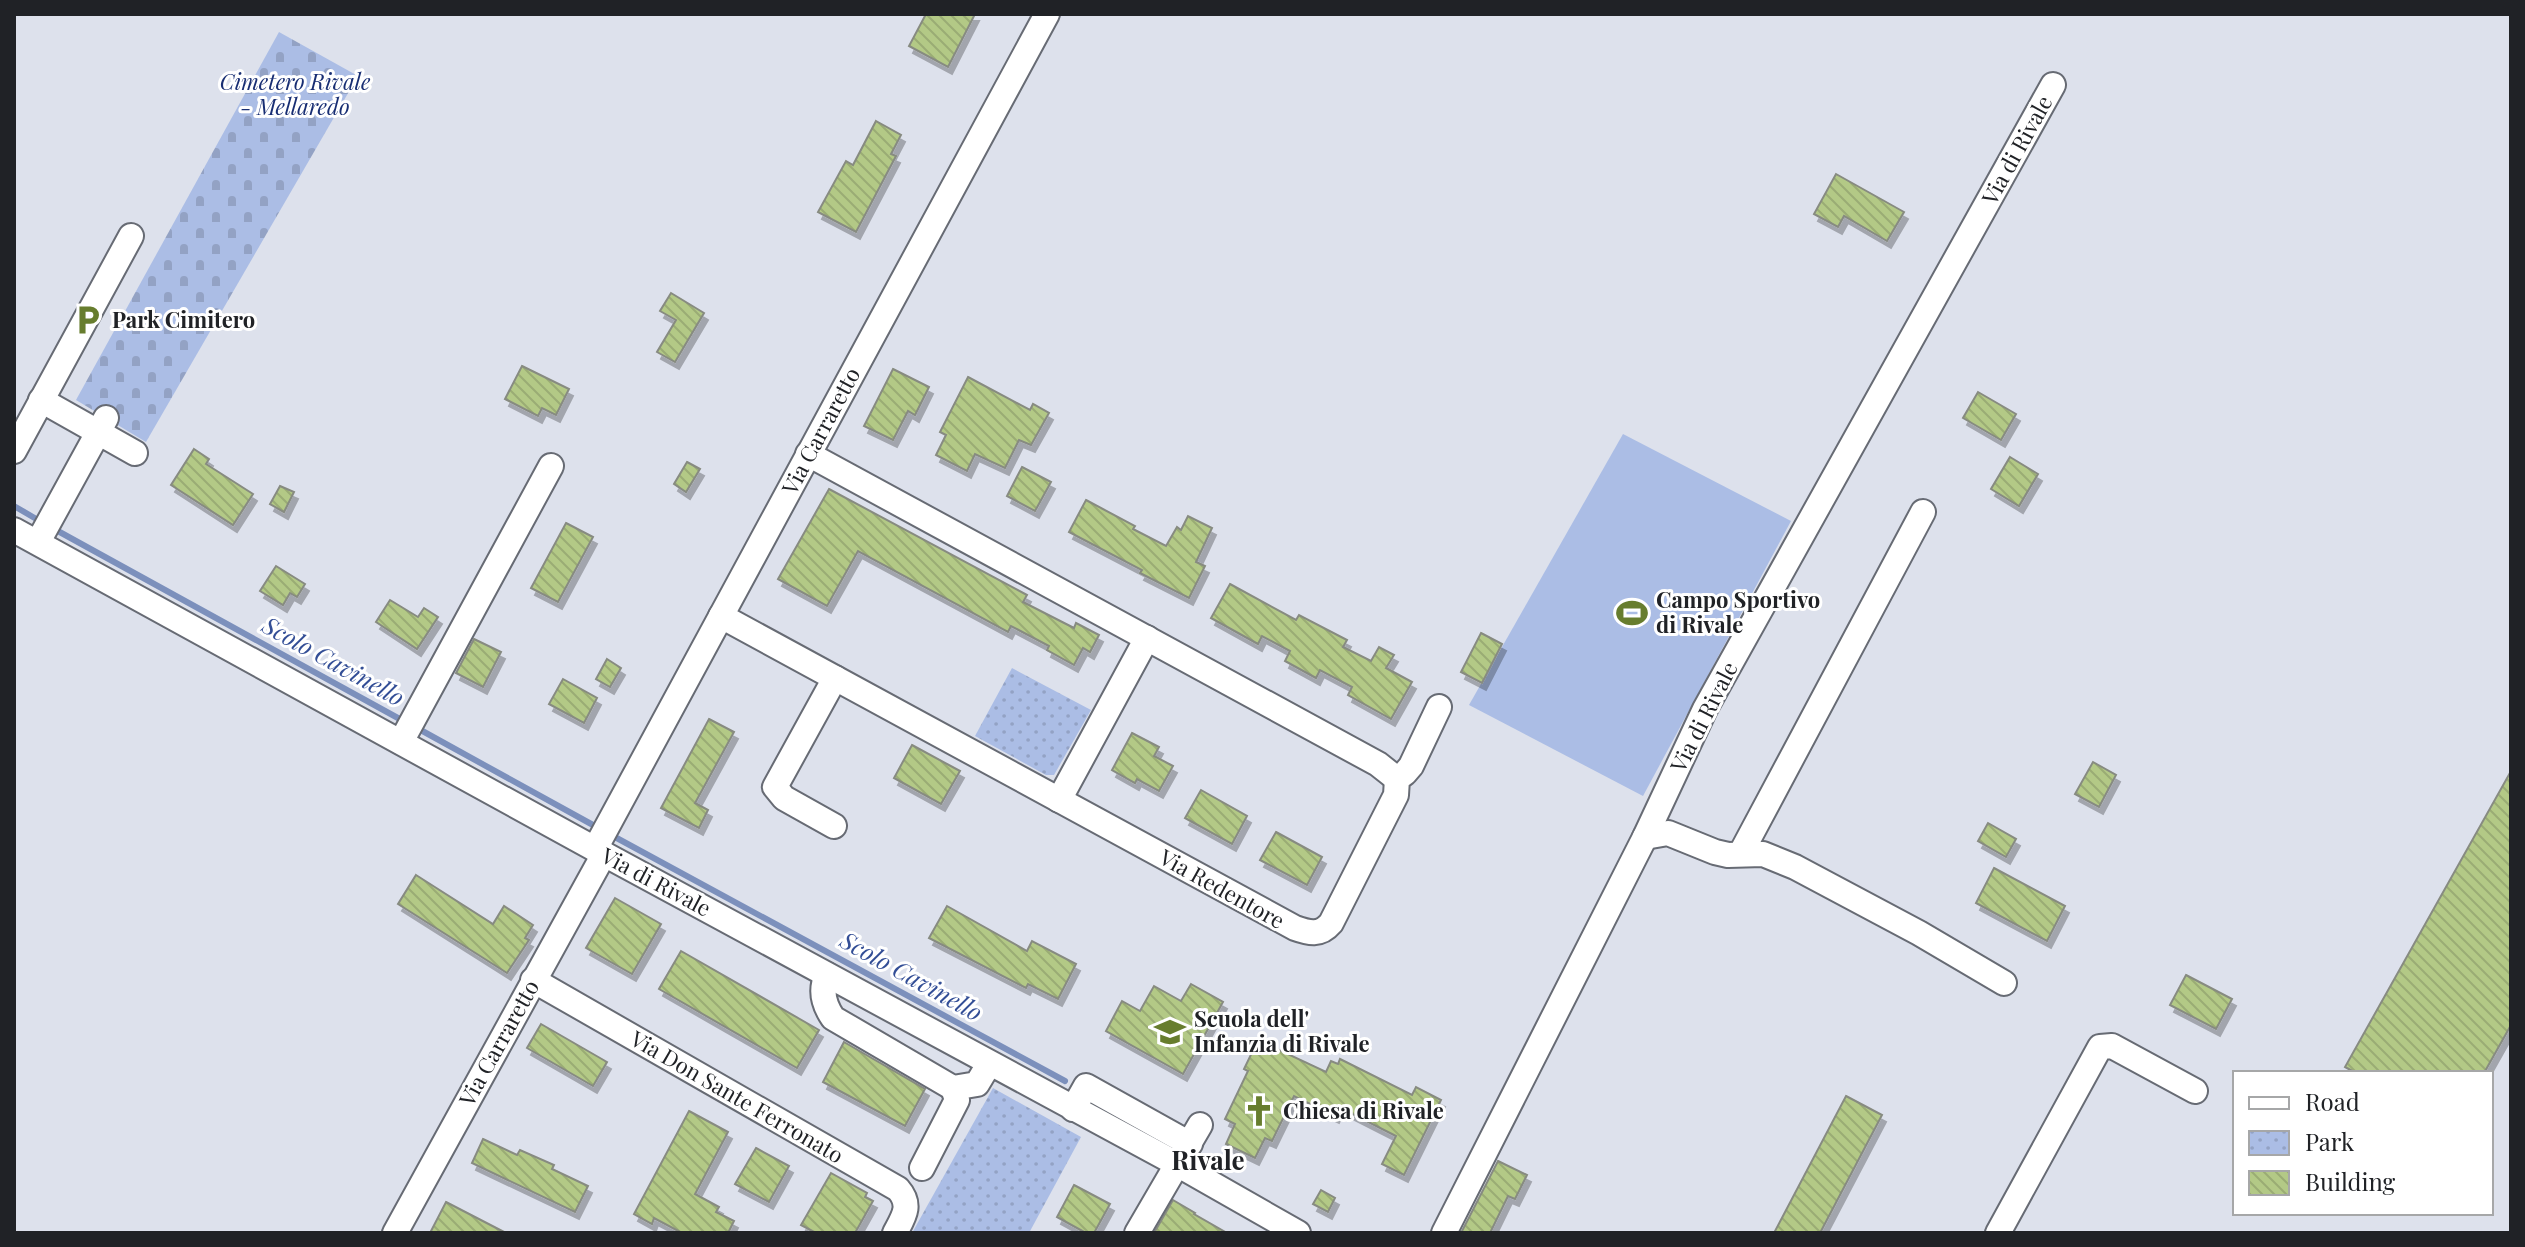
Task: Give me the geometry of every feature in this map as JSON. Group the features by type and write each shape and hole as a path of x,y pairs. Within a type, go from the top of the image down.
{"street":[{"name":"Via Carraretto","path":"395,1233 533,980 721,616 1047,14"},
{"name":"Via di Rivale","path":"1444,1233 1645,837 1705,709 2053,85"},
{"path":"14,451 131,236"},
{"path":"41,400 102,426 135,453"},
{"path":"38,542 102,426"},
{"path":"808,454 1378,764 1397,779"},
{"path":"407,730 551,466"},
{"path":"1741,853 1923,512"},
{"name":"Via di Rivale","path":"14,530 407,730 600,852 827,975 985,1071 1073,1109 1189,1144 1298,1233"},
{"name":"Via Redentore","path":"721,616 1295,928 1315,933 1326,928 1335,916 1396,795 1397,779 1411,766 1439,707"},
{"path":"1059,800 1147,638"},
{"path":"834,826 784,798 775,787 835,678"},
{"path":"1645,837 1668,833 1715,852 1728,855 1763,854 1795,867 1919,933 2004,983"},
{"path":"827,975 823,992 833,1018 953,1088 977,1084 985,1071"},
{"name":"Via Don Sante Ferronato","path":"533,980 898,1189 906,1198 907,1211 895,1233"},
{"path":"1998,1233 2100,1047 2112,1046 2195,1091"},
{"path":"922,1168 957,1100 953,1088"},
{"path":"1137,1233 1189,1144"}],"green space":[{"name":"Cimetero Rivale - Mellaredo","path":"279,32 358,76 146,442 76,400"},
{"name":"Campo Sportivo di Rivale","path":"1623,434 1791,521 1643,796 1469,705"},
{"path":"1012,668 1091,710 1054,775 1046,775 975,736"},
{"path":"993,1088 1081,1137 1029,1233 912,1233"}],"building":[{"path":"926,14 975,14 948,67 909,46"},
{"path":"876,121 901,135 891,154 896,156 856,232 818,212 846,161 853,165"},
{"path":"1836,174 1904,212 1887,241 1844,216 1838,227 1814,214"},
{"path":"671,293 704,313 675,362 657,352 676,320 660,311"},
{"path":"522,366 569,389 556,415 542,408 538,416 505,399"},
{"path":"893,369 929,387 915,415 908,411 893,440 864,426"},
{"path":"968,377 1030,410 1033,404 1049,413 1031,445 1019,440 1005,468 975,454 967,471 936,455 946,435 940,432"},
{"path":"1978,392 2016,414 2001,440 1963,418"},
{"path":"194,449 209,459 206,464 253,494 233,525 171,485"},
{"path":"2010,457 2038,474 2019,506 1991,489"},
{"path":"687,462 700,469 686,492 674,484"},
{"path":"1022,467 1051,482 1035,511 1007,496"},
{"path":"280,486 294,492 284,512 270,504"},
{"path":"829,489 1027,595 1023,602 1074,628 1076,623 1099,635 1090,652 1083,648 1074,665 1047,650 1049,646 1011,626 1008,632 858,551 827,606 778,579"},
{"path":"1086,500 1166,546 1177,527 1181,530 1188,516 1212,528 1196,562 1205,566 1189,598 1069,532"},
{"path":"566,523 593,537 558,602 531,588"},
{"path":"276,566 305,584 297,597 290,593 283,605 260,591"},
{"path":"1230,584 1296,620 1299,615 1347,640 1343,647 1371,661 1379,647 1394,655 1386,668 1412,682 1391,719 1348,695 1352,687 1320,670 1316,678 1285,661 1290,651 1262,636 1258,644 1211,618"},
{"path":"390,600 418,617 424,608 438,617 417,649 376,622"},
{"path":"1481,633 1502,644 1482,683 1461,672"},
{"path":"474,639 501,652 483,687 456,673"},
{"path":"607,659 621,668 610,687 596,679"},
{"path":"563,679 597,698 584,723 549,704"},
{"path":"709,719 734,732 695,803 708,810 699,828 661,808"},
{"path":"1132,733 1159,747 1154,756 1173,766 1159,791 1137,779 1135,783 1112,770"},
{"path":"912,745 960,771 941,804 894,778"},
{"path":"2093,762 2116,775 2099,807 2075,794"},
{"path":"2511,771 2511,1025 2485,1071 2352,1071 2345,1067"},
{"path":"1201,790 1247,816 1232,844 1185,818"},
{"path":"1988,823 2016,839 2006,857 1978,841"},
{"path":"1276,832 1322,857 1307,885 1260,860"},
{"path":"1994,868 2065,906 2047,941 1976,903"},
{"path":"416,875 493,924 504,906 533,925 525,938 529,940 507,973 398,904"},
{"path":"615,898 661,924 632,974 586,948"},
{"path":"947,906 1027,951 1032,941 1076,964 1058,999 1028,984 1026,988 929,938"},
{"path":"681,951 819,1030 797,1068 659,989"},
{"path":"2186,975 2232,999 2216,1029 2170,1005"},
{"path":"1191,984 1223,1002 1183,1074 1106,1031 1122,1001 1140,1011 1154,986 1181,1001"},
{"path":"541,1024 607,1062 593,1086 527,1048"},
{"path":"1258,1040 1326,1072 1331,1061 1338,1064 1340,1059 1412,1095 1416,1087 1441,1100 1404,1175 1382,1164 1396,1136 1339,1107 1335,1116 1294,1096 1272,1141 1265,1138 1255,1158 1226,1144 1235,1124 1225,1119 1248,1071 1244,1069"},
{"path":"844,1042 925,1089 905,1126 823,1082"},
{"path":"1846,1096 1882,1115 1820,1233 1774,1233"},
{"path":"689,1111 728,1132 695,1194 719,1207 716,1212 734,1221 728,1233 682,1233 654,1218 652,1224 634,1214"},
{"path":"483,1139 517,1155 520,1150 554,1165 552,1169 588,1186 575,1212 472,1163"},
{"path":"756,1148 789,1166 769,1202 735,1184"},
{"path":"1498,1161 1527,1175 1515,1199 1508,1196 1490,1233 1461,1233"},
{"path":"831,1173 867,1193 865,1197 873,1201 855,1233 816,1233 801,1225"},
{"path":"1074,1185 1110,1204 1094,1233 1086,1233 1057,1217"},
{"path":"1321,1190 1335,1198 1328,1212 1313,1204"},
{"path":"1173,1200 1194,1214 1227,1233 1154,1233"},
{"path":"446,1202 506,1233 430,1233"}],"waterway":[{"name":"Scolo Cavinello","path":"14,506 38,520"},
{"name":"Scolo Cavinello","path":"56,530 407,723"},
{"name":"Scolo Cavinello","path":"417,728 593,825"},
{"name":"Scolo Cavinello","path":"613,836 1065,1081"}],"place":[{"name":"Park Cimitero","path":"88,320"},
{"name":"Campo Sportivo di Rivale","path":"1632,613"},
{"name":"Scuola dell' Infanzia di Rivale","path":"1170,1032"},
{"name":"Chiesa di Rivale","path":"1259,1111"}],"district":[{"name":"Rivale","path":"1208,1161"}]}
